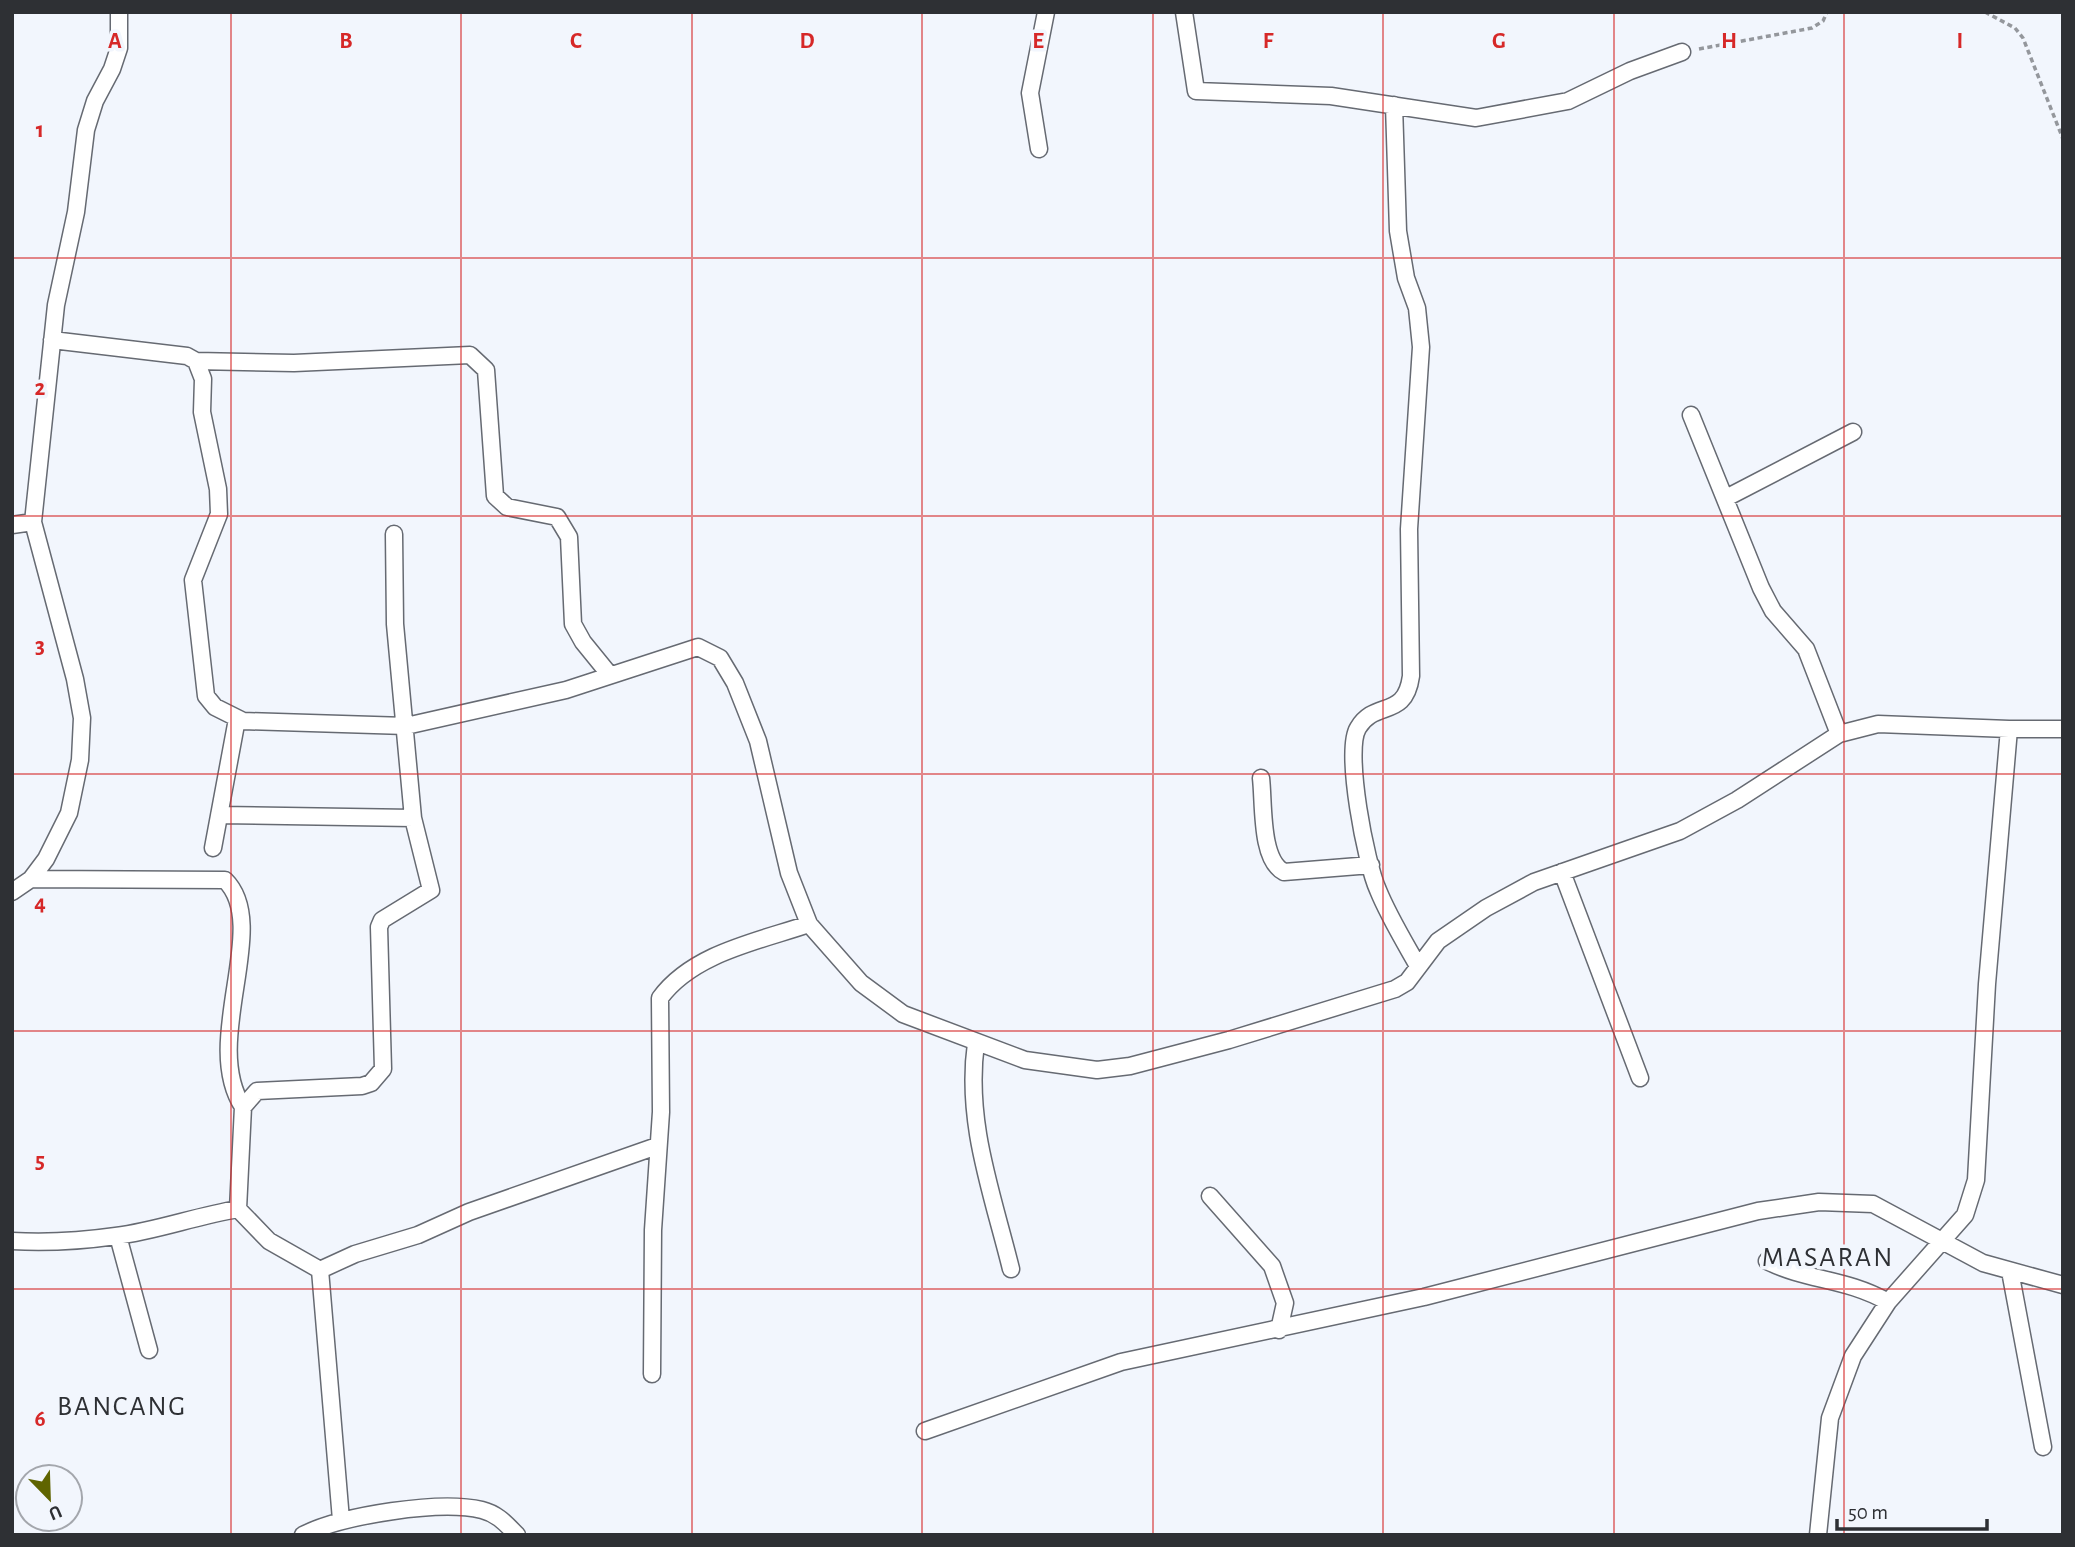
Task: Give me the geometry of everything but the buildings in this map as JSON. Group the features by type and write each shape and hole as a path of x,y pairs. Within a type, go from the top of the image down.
{"street":[{"path":"12,892 31,879 46,859 69,813 80,760 82,718 75,679 33,522 52,340 75,212 86,130 94,101 119,48 118,12"},
{"path":"1040,149 1030,93 1046,12"},
{"path":"1184,12 1196,91 1331,96 1476,118 1569,101 1630,71 1682,52"},
{"path":"1394,105 1398,231 1406,278 1417,308 1421,347 1409,529 1412,584 1409,694 1402,701 1370,716 1358,726 1352,744 1354,783 1376,887 1418,966"},
{"path":"52,340 187,356 196,361 294,363 470,355 486,370 495,496 507,507 557,517 569,537 573,624 583,642 609,674"},
{"path":"196,361 203,379 202,412 218,489 219,514 193,580 206,696 215,706 237,719 280,724 406,726 566,690 698,647 720,658 735,683 758,741 789,873 809,924 861,983 903,1014 1024,1060 1097,1070 1130,1066 1229,1040 1395,989 1408,982 1438,941 1486,908 1534,882 1680,831 1737,800 1839,734 1878,724 2063,729"},
{"path":"1691,415 1761,589 1773,611 1806,649 1839,734"},
{"path":"1726,498 1853,432"},
{"path":"12,526 33,522"},
{"path":"243,1107 257,1091 362,1086 371,1083 383,1069 379,927 382,920 431,890 413,818 395,624 394,534"},
{"path":"213,848 237,719"},
{"path":"1818,1535 1830,1418 1853,1356 1888,1302 1965,1215 1976,1180 1987,984 2009,729"},
{"path":"1261,778 1268,852 1277,868 1284,872 1371,865"},
{"path":"219,815 413,818"},
{"path":"1562,872 1640,1078"},
{"path":"31,879 225,880 233,887 241,925 227,1040 228,1071 234,1093 243,1107 238,1209 269,1241 320,1270"},
{"path":"652,1374 657,1146 661,1112 660,998 671,983 696,967 735,948 809,924"},
{"path":"976,1043 972,1100 977,1136 1011,1269"},
{"path":"320,1270 355,1254 418,1235 469,1212 657,1146"},
{"path":"1210,1196 1272,1266 1285,1303 1279,1330"},
{"path":"925,1431 1121,1362 1279,1330 1541,1269 1758,1211 1819,1202 1873,1204 1983,1262 2063,1285"},
{"path":"12,1241 61,1242 118,1236 196,1216 238,1209"},
{"path":"118,1236 149,1350"},
{"path":"1767,1261 1799,1274 1842,1282 1888,1302"},
{"path":"320,1270 341,1520"},
{"path":"2010,1271 2043,1447"},
{"path":"303,1535 341,1520 366,1514 455,1507 482,1510 501,1518 517,1535"}],"path":[{"path":"1682,52 1812,28 1823,21 1827,12"},
{"path":"1985,12 2015,28 2023,38 2063,139"}],"district":[{"name":"MASARAN","path":"1828,1256"},
{"name":"BANCANG","path":"122,1405"}]}
